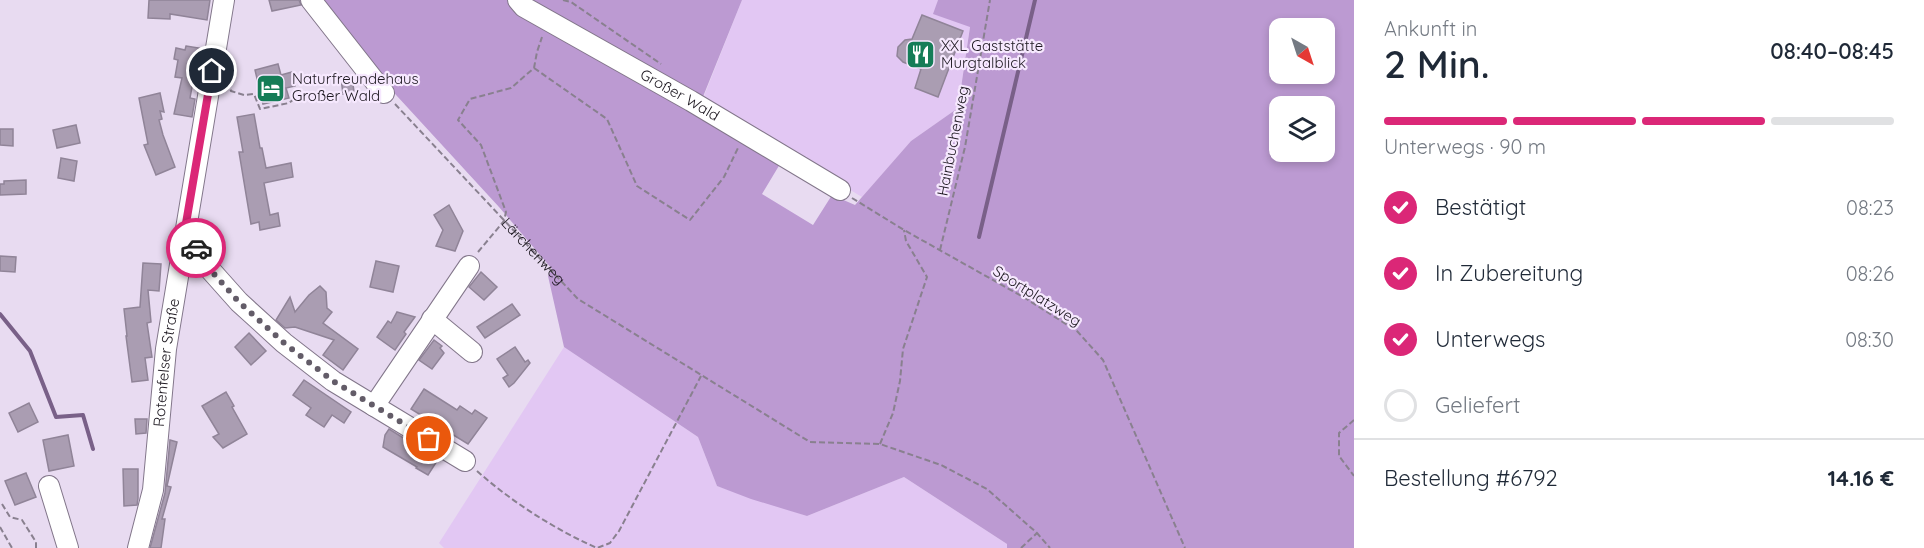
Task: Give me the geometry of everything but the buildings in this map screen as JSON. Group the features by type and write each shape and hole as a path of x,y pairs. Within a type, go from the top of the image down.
{"street":[{"name":"Rotenfelser Straße","path":"138,548 153,490 166,349 224,0"},
{"path":"311,0 384,93"},
{"name":"Großer Wald","path":"518,0 524,7 691,100 840,190"},
{"path":"184,235 191,239 206,265 239,302 284,343 325,375 465,461"},
{"path":"374,406 469,266"},
{"path":"432,319 472,352"},
{"path":"48,486 68,548"}],"path":[{"path":"563,0 572,2 668,69"},
{"name":"Hainbuchenweg","path":"940,251 965,147 990,0"},
{"path":"483,246 504,221 506,212 481,145 458,120 470,99 511,88 534,68 548,20"},
{"path":"534,68 607,119 637,186 690,220 723,177 745,134"},
{"path":"228,81 231,91 244,95 254,94 260,109 290,102 303,92"},
{"name":"Lärchenweg","path":"384,93 578,300 810,442 880,444"},
{"name":"Sportplatzweg","path":"840,190 1077,331 1103,360 1185,548"},
{"path":"904,230 906,241 927,277 903,349 900,381 892,413 880,444 941,465 987,489 1037,533 1050,548"},
{"path":"465,461 494,486 569,535 597,548 610,543 619,531 701,375"},
{"path":"1354,420 1339,433 1339,456 1354,476"},
{"path":"2,504 10,518 22,520 36,542 36,548"},
{"path":"0,526 12,548"},
{"path":"1021,548 1037,533"}],"shaded area":[{"path":"317,0 742,0 696,114 780,164 762,194 813,225 832,195 855,205 911,141 958,108 970,27 933,14 938,0 1354,0 1354,548 1007,548 1007,544 904,477 807,516 717,486 698,437 564,347 548,276 552,269 499,207 374,71"},
{"path":"742,0 938,0 934,14 970,26 958,108 911,141 862,197 702,101"},
{"path":"564,347 698,437 717,486 807,516 904,477 1007,544 1007,548 444,548 439,543"}],"waterway":[{"path":"979,237 1035,0"},
{"path":"0,314 30,351 56,417 83,415 93,449"}],"way so far":[{"path":"196,248 206,265 239,302 284,343 333,381 429,439"}],"place":[{"name":"XXL Gaststätte Murgtalblick","path":"920,55"},
{"name":"Naturfreundehaus Großer Wald","path":"271,88"}],"route":[{"path":"196,248 191,239 184,235 212,71"}]}
